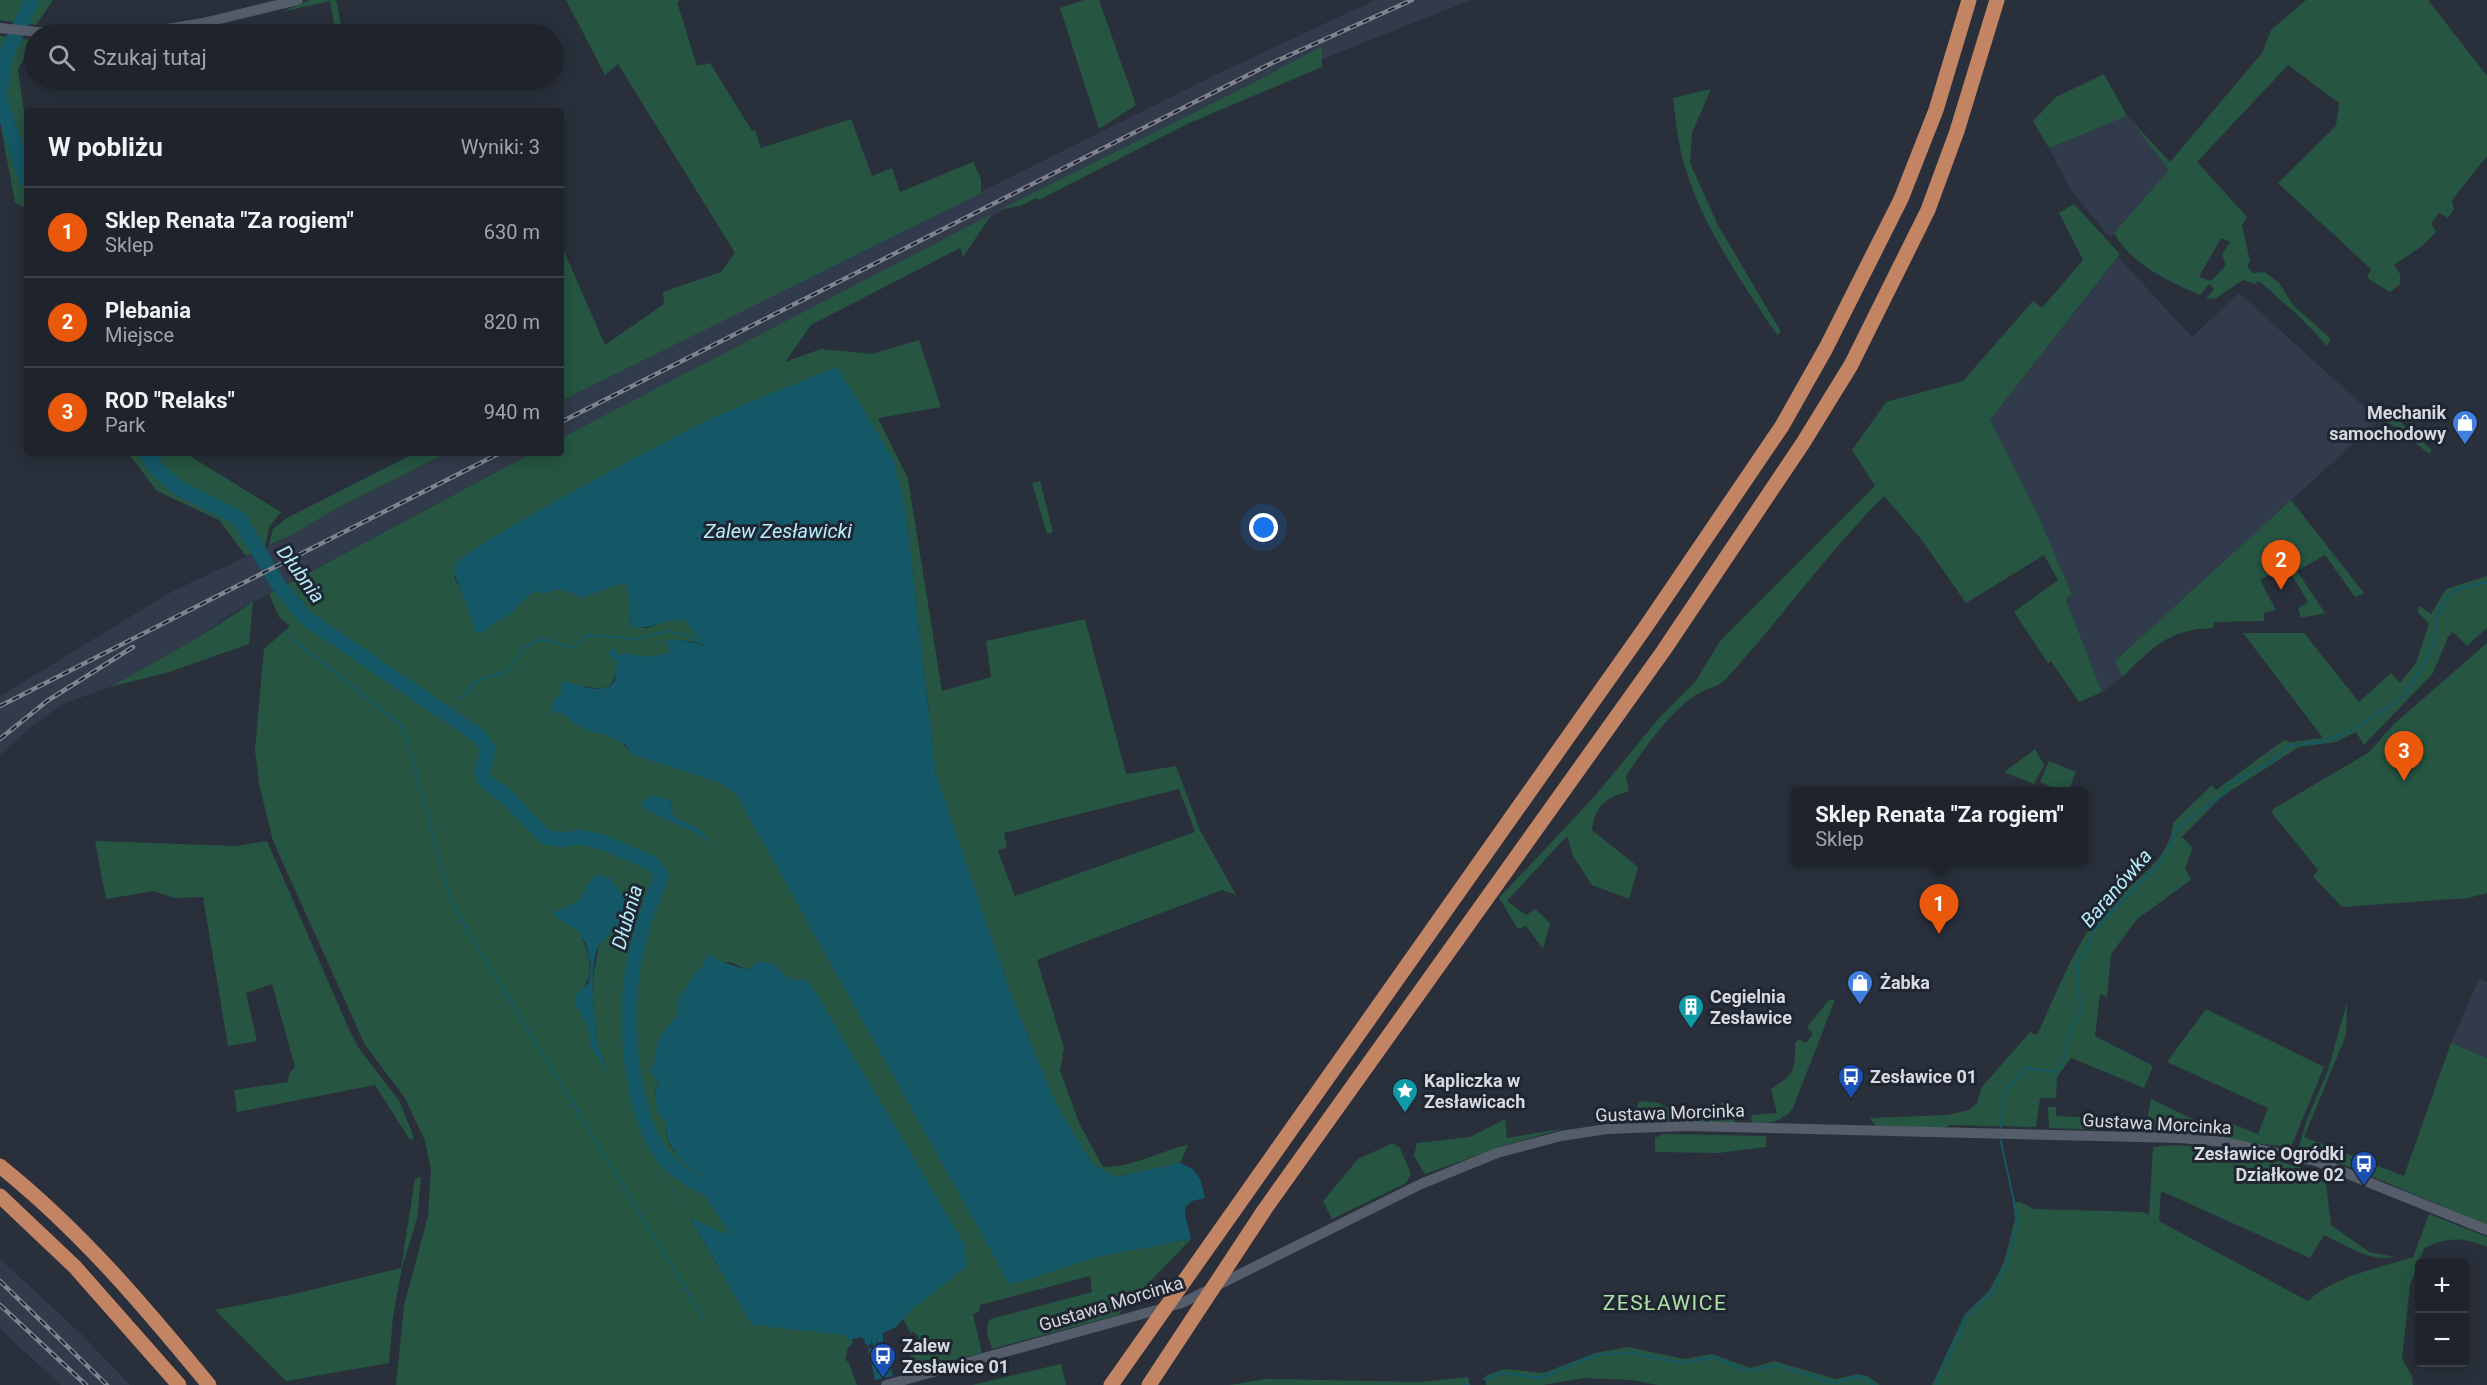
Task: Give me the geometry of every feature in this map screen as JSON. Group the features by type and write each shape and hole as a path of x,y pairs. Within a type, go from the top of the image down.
{"highway":[{"path":"1111,1385 1641,634 1782,426 1826,348 1901,199 1936,110 1968,0"},
{"path":"1152,1379 1265,1209 1664,650 1803,443 1851,365 1928,210 1958,131 1997,0"},
{"path":"0,1166 45,1203 94,1251 209,1385"},
{"path":"0,1196 75,1267 179,1385"}],"street":[{"path":"195,24 298,0"},
{"path":"1,28 24,31"},
{"name":"Gustawa Morcinka","path":"886,1385 1182,1302 1421,1184 1497,1153 1551,1138 1607,1129 1686,1126 2181,1138 2288,1154 2348,1173 2487,1230"}],"shaded area":[{"path":"1375,0 1471,0 1328,57 1147,136 564,436 564,400 1213,76"},
{"path":"2127,116 2169,170 2110,238 2069,187 2049,148"},
{"path":"2118,257 2192,337 2239,293 2379,420 2115,661 2122,677 2102,692 2066,598 2072,594 2037,513 1990,420"},
{"path":"441,456 526,456 233,613 199,637 110,687 65,703 32,726 0,755 0,696 173,591 292,535 337,508"},
{"path":"2479,979 2487,982 2487,1058 2451,1043"},
{"path":"0,1259 80,1333 130,1385 61,1385 0,1329"}],"green space":[{"path":"0,0 53,0 37,24 0,20"},
{"path":"310,0 336,0 341,24 334,24 330,1 281,12"},
{"path":"566,0 681,0 677,2 697,66 710,63 752,131 755,130 761,148 851,119 872,176 892,168 900,192 973,162 981,179 981,193 564,400 564,251 605,345 664,304 663,292 721,272 735,253 618,64 605,75"},
{"path":"1084,0 1099,0 1136,105 1099,129 1060,8"},
{"path":"2306,0 2428,0 2487,76 2487,156 2452,200 2454,209 2448,218 2439,213 2431,224 2436,232 2422,246 2394,265 2400,274 2400,284 2390,292 2367,278 2371,269 2278,183 2336,126 2339,103 2288,65 2197,162 2247,217 2242,225 2250,261 2247,266 2253,273 2265,272 2280,284 2292,304 2331,339 2327,346 2300,317 2259,281 2255,284 2243,280 2216,298 2206,299 2214,289 2209,284 2200,295 2188,290 2152,271 2122,244 2114,233 2169,170 2127,116 2170,162 2262,53 2271,30","holes":["2221,238 2230,242 2222,255 2226,265 2211,281 2199,277"]},
{"path":"0,36 24,39 24,57 18,70 24,112 24,207 15,202 0,122"},
{"path":"1322,46 1322,67 1187,124 1039,200 1036,198 1020,206 999,210 1257,81"},
{"path":"2104,74 2127,116 2049,148 2033,121 2056,97"},
{"path":"1711,89 1692,133 1690,163 1718,225 1781,332 1777,335 1714,235 1694,192 1683,161 1673,98"},
{"path":"2074,204 2120,254 1990,420 2037,513 2072,594 2066,599 2102,692 2079,702 2051,661 2048,663 2014,612 2058,580 2044,555 1966,603 1921,539 1884,496 1843,540 1726,679 1694,696 1665,723 1626,776 1629,791 1608,800 1599,809 1592,830 1638,867 1629,899 1592,885 1573,856 1567,836 1507,901 1526,915 1535,909 1550,923 1543,949 1526,926 1518,929 1499,898 1594,797 1659,718 1695,682 1720,641 1875,486 1852,450 1886,402 1963,381 2033,301 2042,308 2083,260 2059,213"},
{"path":"992,214 963,257 960,248 811,325 785,362 821,349 872,354 919,340 941,407 878,418 908,479 942,691 991,677 986,641 1085,619 1126,774 1176,766 1200,830 1236,895 1222,890 1037,960 1064,1048 1060,1071 1080,1125 1103,1167 1124,1165 1188,1145 1180,1163 1116,1177 1093,1165 1057,1106 1012,997 936,775 906,513 454,577 475,619 475,633 484,633 493,624 511,613 529,595 537,591 544,594 554,590 563,590 581,598 623,583 628,585 631,626 647,628 672,619 684,619 704,644 683,640 664,642 669,646 668,653 652,657 624,653 618,657 616,649 610,651 613,660 617,662 612,683 602,688 569,685 557,700 564,713 572,721 615,739 631,754 720,783 736,794 1010,1285 1096,1257 1191,1239 1118,1315 992,1349 987,1330 991,1319 1092,1292 1090,1276 980,1305 979,1312 973,1314 982,1353 915,1369 906,1344 919,1338 914,1332 910,1333 903,1318 912,1309 790,979 771,962 748,970 730,962 703,965 679,998 677,1016 659,1037 654,1063 649,1071 659,1081 655,1091 656,1101 666,1123 666,1137 670,1145 683,1160 704,1176 699,1178 679,1171 684,1185 705,1196 729,1233 725,1234 690,1218 752,1325 845,1335 848,1340 852,1339 853,1343 848,1348 845,1359 849,1363 857,1385 396,1385 404,1306 428,1216 431,1170 425,1141 405,1098 365,1045 273,841 259,784 255,750 264,649 290,626 279,617 269,594 526,456 564,456 564,436","holes":["1179,789 1195,832 1015,896 998,851 1007,847 1004,833","670,800 673,816 699,829 712,843 644,809","587,891 624,921 599,945 592,982 596,1039 607,1071 590,1044 590,1030 576,1005 575,996 589,976 590,965 583,941 566,908 580,901"]},
{"path":"2380,413 2391,414 2432,450 2429,454 2396,427 2374,416"},
{"path":"130,456 190,456 281,512 269,527 265,547 246,556 219,520 157,491"},
{"path":"409,456 441,456 269,545 273,529 287,518"},
{"path":"1040,481 1053,532 1047,534 1032,483"},
{"path":"2291,500 2364,593 2355,597 2325,555 2297,571 2325,613 2301,618 2298,608 2308,602 2286,565 2260,580 2276,610 2264,613 2264,621 2214,622 2213,628 2197,629 2173,636 2153,649 2122,677 2115,661"},
{"path":"2487,576 2487,628 2467,646 2453,632 2448,637 2433,673 2364,745 2356,732 2336,742 2299,747 2221,797 2182,837 2193,848 2185,868 2191,880 2137,919 2111,954 2107,997 2100,994 2095,1036 2153,1066 2144,1088 2071,1058 2057,1077 2056,1098 2040,1098 2036,1127 1949,1125 1944,1129 1876,1126 1870,1118 1948,1115 1969,1110 1977,1103 1982,1087 2030,1032 2037,1035 2069,965 2091,926 2152,866 2170,839 2173,823 2212,785 2216,790 2284,740 2290,742 2323,738 2243,633 2304,633 2359,702 2391,673 2400,683 2416,663 2429,624 2417,611 2420,606 2431,614 2446,589"},
{"path":"253,602 249,644 169,672 110,687 199,637"},
{"path":"2487,643 2487,893 2468,898 2342,907 2313,877 2318,870 2272,813 2273,809 2368,753 2394,724"},
{"path":"2035,749 2044,765 2034,784 2004,772"},
{"path":"2049,761 2076,772 2070,787 2051,787 2040,782"},
{"path":"95,841 237,846 267,841 348,1027 358,1047 400,1102 414,1138 410,1140 375,1085 237,1112 234,1090 288,1082 289,1074 295,1067 272,984 246,993 257,1041 228,1046 203,897 174,898 154,891 106,899"},
{"path":"1829,1000 1835,1000 1792,1110 1775,1121 1754,1123 1751,1120 1752,1115 1777,1113 1771,1089 1792,1071 1795,1060 1795,1043 1799,1039 1806,1043 1813,1034 1807,1027"},
{"path":"2347,1002 2346,1035 2304,1137 2404,1176 2451,1043 2487,1058 2487,1225 2347,1166 2298,1150 2306,1122 2328,1070"},
{"path":"2206,1009 2324,1067 2291,1147 2148,1132 2146,1126 2151,1099 2203,1124 2221,1137 2228,1122 2258,1134 2268,1108 2167,1062"},
{"path":"1639,1101 1658,1103 1678,1113 1700,1113 1717,1109 1722,1102 1740,1106 1734,1122 1639,1121 1635,1114"},
{"path":"2048,1107 2056,1107 2056,1116 2139,1120 2139,1127 2133,1131 2049,1128"},
{"path":"1505,1119 1507,1138 1566,1128 1506,1145 1425,1174 1414,1156 1417,1143 1470,1137"},
{"path":"1663,1134 1766,1136 1766,1147 1718,1153 1655,1152 1655,1138"},
{"path":"1393,1143 1400,1148 1411,1174 1406,1183 1332,1219 1323,1201 1358,1159"},
{"path":"2177,1145 2234,1152 2271,1159 2325,1176 2331,1225 2369,1252 2395,1257 2367,1255 2324,1235 2310,1258 2161,1191 2159,1221 2308,1301 2319,1292 2344,1279 2413,1257 2429,1214 2487,1237 2487,1247 2470,1241 2448,1240 2424,1248 2420,1259 2415,1259 2402,1359 2412,1376 2413,1385 1932,1385 1965,1314 1989,1291 2004,1262 2015,1219 2013,1203 2020,1202 2034,1209 2142,1212 2149,1215 2153,1147"},
{"path":"421,1177 417,1219 402,1267 393,1317 389,1363 286,1381 215,1310 401,1268 415,1179"},
{"path":"1628,1347 1684,1359 1712,1354 1750,1368 1774,1361 1836,1379 1858,1374 1867,1376 1880,1385 1658,1385 1631,1380 1583,1378 1543,1385 1486,1385 1485,1376 1504,1369 1544,1373 1595,1353"},
{"path":"1061,1364 1066,1385 972,1385"},
{"path":"1468,1377 1470,1385 1229,1385 1266,1379 1421,1382"}],"water":[{"name":"Zalew Zesławicki","path":"837,367 894,460 906,513 936,775 1012,997 1057,1106 1093,1165 1116,1177 1180,1163 1193,1169 1200,1179 1205,1198 1192,1201 1186,1206 1185,1215 1191,1239 1096,1257 1010,1285 736,794 720,783 631,754 626,745 575,724 562,713 553,713 551,705 562,691 561,681 594,689 609,687 615,681 617,663 609,655 610,651 616,648 618,657 624,653 652,657 668,653 669,646 663,641 683,640 703,645 685,620 644,627 631,626 628,586 623,583 581,598 563,590 554,590 544,594 537,591 529,595 511,613 493,624 484,633 475,633 455,571 455,565 466,555 574,491 692,428 742,405"},
{"path":"653,795 670,800 673,816 699,829 715,846 698,834 644,809 641,803"},
{"path":"596,875 609,877 628,903 624,921 599,945 595,956 592,982 596,1039 608,1075 620,1096 590,1044 590,1030 576,1005 575,996 589,982 591,965 586,944 577,930 555,917 553,912 577,901"},
{"path":"708,954 722,962 748,970 757,962 771,962 790,979 809,981 965,1245 967,1266 912,1309 895,1328 883,1333 883,1342 878,1343 876,1337 877,1345 873,1346 871,1339 871,1344 867,1346 862,1337 848,1340 844,1335 752,1325 690,1217 725,1234 729,1233 705,1196 684,1185 672,1173 679,1171 699,1178 703,1176 680,1160 667,1139 666,1122 657,1112 655,1093 659,1081 649,1071 654,1063 659,1037 677,1016 679,998 703,965"},
{"path":"620,1096 690,1217 689,1217"},
{"path":"883,1344 893,1376 875,1380 868,1348 878,1349 885,1376 879,1345"}],"waterway":[{"name":"Dłubnia","path":"0,91 5,57 32,0"},
{"name":"Dłubnia","path":"0,98 24,173"},
{"name":"Dłubnia","path":"149,456 156,468 177,487 239,518 279,586 306,618 479,736 488,749 482,772 486,782 504,794 545,837 564,840 580,837 602,842 652,863 662,876 643,927 633,967 629,1004 632,1061 645,1121 657,1147 673,1167 693,1179"},
{"name":"Baranówka","path":"2000,1131 2004,1092 2026,1068 2056,1072 2063,1063 2068,1039 2080,1012 2078,962 2090,944 2095,928 2160,863 2173,841 2176,829 2224,794 2231,783 2272,761 2291,745 2322,742 2353,730 2403,697 2428,657 2436,636 2436,620 2444,601 2455,590 2487,582"},
{"path":"461,698 476,681 508,671 525,647 543,639 572,648 588,635 636,639 667,631 685,635 704,644"},
{"path":"291,634 295,641 400,724 407,740 452,905 704,1319"},
{"path":"448,713 454,706"},
{"name":"Baranówka","path":"1936,1385 1967,1315 1992,1293 2008,1262 2018,1220 2000,1137"},
{"name":"Baranówka","path":"1484,1379 1503,1373 1541,1378 1596,1355 1631,1353 1683,1363 1714,1357 1748,1371 1777,1365 1834,1383 1859,1376 1874,1385"}],"railway":[{"path":"564,420 1272,63 1412,0"},
{"path":"0,706 494,456"},
{"path":"0,739 47,701 133,647"},
{"path":"0,1281 107,1385"},
{"path":"0,1305 86,1385"}],"place":[{"name":"Mechanik samochodowy","path":"2465,446"},
{"name":"Plebania","path":"2281,590"},
{"name":"ROD \"Relaks\"","path":"2404,781"},
{"name":"Sklep Renata \"Za rogiem\"","path":"1939,934"},
{"name":"Żabka","path":"1860,1006"},
{"name":"Cegielnia Zesławice","path":"1691,1030"},
{"name":"Zesławice 01","path":"1851,1100"},
{"name":"Kapliczka w Zesławicach","path":"1405,1114"},
{"name":"Zesławice Ogródki Działkowe 02","path":"2364,1187"},
{"name":"Zalew Zesławice 01","path":"883,1379"}],"district":[{"name":"ZESŁAWICE","path":"1665,1303"}]}
